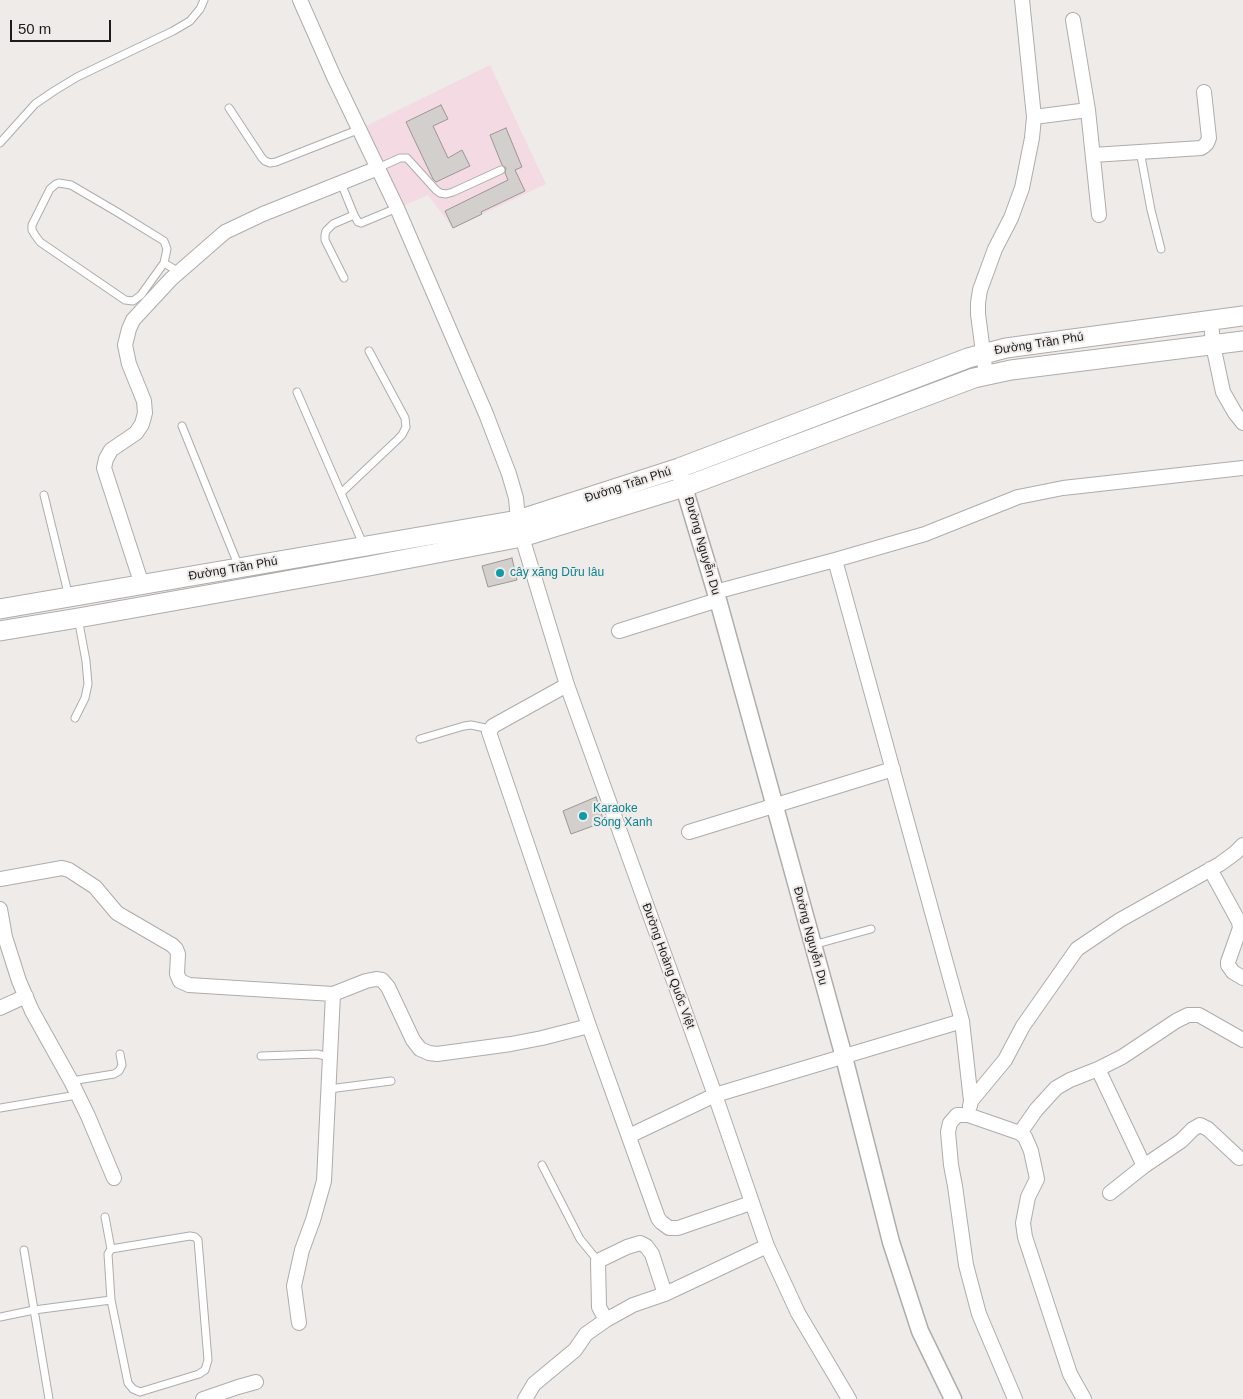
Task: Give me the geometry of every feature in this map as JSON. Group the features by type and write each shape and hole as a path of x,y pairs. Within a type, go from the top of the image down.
{"main road":[{"name":"Đường Trần Phú","path":"0,609 364,547 520,528 968,358 1006,348 1243,316"},
{"name":"Đường Trần Phú","path":"0,630 78,618 368,566 684,486 956,384 986,375 1011,370 1243,340"}],"street":[{"name":"Đường Hoàng Quốc Việt","path":"300,0 437,297 489,422 509,474 516,498 520,528 567,685 751,1203 767,1246 798,1313 849,1399"},
{"path":"986,375 978,314 980,290 995,249 1011,218 1022,188 1032,138 1034,117 1022,0"},
{"path":"1073,20 1088,110 1099,215"},
{"path":"1093,155 1201,148 1207,143 1208,138 1204,92"},
{"path":"1034,117 1088,110"},
{"path":"142,585 104,468 111,450 136,433 146,413 144,401 129,364 125,345 133,320 179,272 214,241 233,228 378,168"},
{"path":"1211,320 1213,344 1223,392 1231,408 1243,424"},
{"name":"Đường Nguyễn Du","path":"679,468 844,1057 891,1242 920,1330 953,1399"},
{"path":"619,632 716,596 925,534 1018,497 1063,488 1243,468"},
{"path":"835,560 962,1021 970,1108"},
{"path":"567,685 493,726 490,730 490,735 589,1026 660,1222 670,1228 678,1228 751,1203"},
{"path":"689,832 893,770"},
{"path":"1015,1399 979,1314 966,1265 951,1165 948,1132 950,1122 970,1108 1005,1060 1023,1026 1077,949 1120,920 1236,853 1243,845"},
{"path":"0,879 62,868 69,870 95,887 117,913 172,945 178,954 176,974 180,981 189,985 333,994 366,981 382,980 388,987 413,1040 420,1049 429,1053 437,1054 511,1044 589,1026"},
{"path":"1210,869 1239,922 1240,928 1228,965 1233,972 1243,978"},
{"path":"0,909 5,937 19,981 32,1011 88,1116 114,1178"},
{"path":"299,1322 294,1286 302,1250 324,1181 333,994"},
{"path":"0,1008 26,996"},
{"path":"1020,1133 1036,1110 1056,1088 1070,1080 1098,1070 1122,1057 1188,1015 1199,1015 1243,1040"},
{"path":"629,1136 714,1095 962,1021"},
{"path":"1098,1070 1144,1166"},
{"path":"970,1108 1020,1133 1025,1137 1031,1151 1037,1179 1028,1197 1023,1223 1025,1237 1070,1374 1084,1399"},
{"path":"1110,1194 1144,1166 1181,1141 1200,1125 1208,1128 1239,1158"},
{"path":"606,1320 599,1307 598,1262 627,1247 640,1243 646,1246 652,1254 665,1294"},
{"path":"525,1399 534,1384 575,1350 586,1334 606,1320 633,1305 665,1294 767,1246"},
{"path":"203,1399 256,1382"}],"lane":[{"path":"0,143 35,104 77,77 190,21 200,9 204,0"},
{"path":"229,108 262,158 270,163 360,129"},
{"path":"1140,151 1151,210 1161,249"},
{"path":"378,168 400,158 407,158 436,190 446,194 501,170"},
{"path":"59,183 70,185 164,241 167,248 164,263 141,294 128,301 40,242 32,230 32,225 52,187 59,183"},
{"path":"341,183 358,222 361,223 397,208"},
{"path":"344,278 325,240 325,235 326,231 333,224 354,215"},
{"path":"164,263 179,272"},
{"path":"341,493 402,435 406,427 405,418 369,351"},
{"path":"297,392 364,547"},
{"path":"182,426 240,568"},
{"path":"44,495 69,597"},
{"path":"75,718 85,698 88,684 78,618"},
{"path":"420,739 471,725 490,730"},
{"path":"813,945 871,928"},
{"path":"71,1081 114,1074 119,1071 122,1065 120,1054"},
{"path":"261,1056 317,1054 330,1057"},
{"path":"328,1089 391,1081"},
{"path":"0,1108 77,1094"},
{"path":"542,1165 580,1239 598,1262"},
{"path":"105,1217 111,1249 108,1254 111,1300 128,1383 141,1396 205,1370 208,1360 198,1240 190,1236 111,1249"},
{"path":"24,1250 50,1399"},
{"path":"0,1317 34,1310 111,1300"}],"shaded area":[{"path":"490,65 546,184 453,228 428,195 403,206 366,126"}],"building":[{"path":"441,105 448,119 433,126 448,158 462,150 470,166 436,182 406,122"},
{"path":"506,128 522,167 515,170 525,191 453,228 445,211 508,180 505,173 506,168 502,165 490,135"},
{"name":"cây xăng Dữu lâu","path":"512,558 517,580 488,587 482,566"},
{"name":"Karaoke Sóng Xanh","path":"596,797 604,822 571,834 563,811"}],"place":[{"name":"cây xăng Dữu lâu","path":"500,573"},
{"name":"Karaoke Sóng Xanh","path":"583,816"}]}
